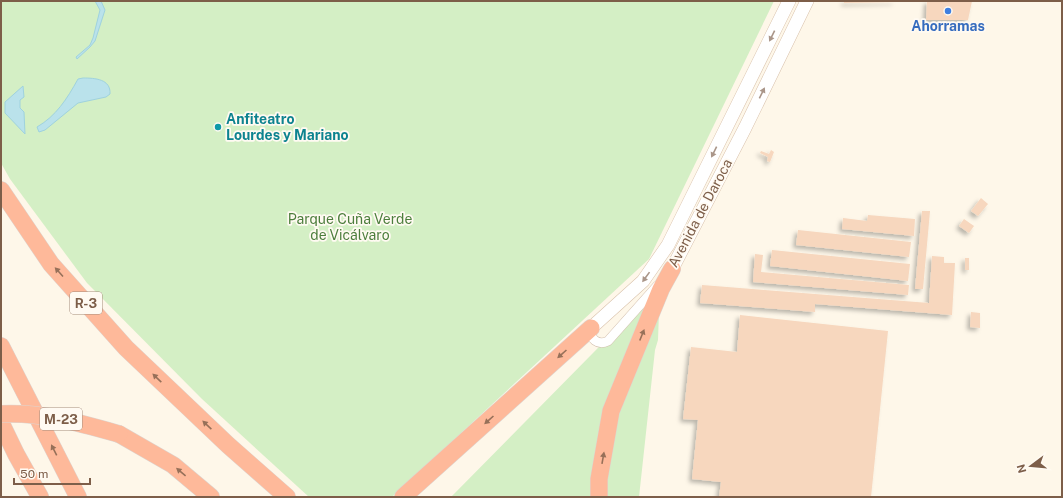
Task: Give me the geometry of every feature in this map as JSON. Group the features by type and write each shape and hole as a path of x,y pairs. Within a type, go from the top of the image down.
{"highway":[{"name":"R-3","path":"1,190 51,264 121,343 228,446 273,497"},
{"path":"599,497 599,479 611,411 661,289 672,269"},
{"path":"403,497 591,328"},
{"path":"1,346 78,497"},
{"name":"M-23","path":"1,414 20,413 70,420 119,434 173,465 211,497"},
{"path":"1,423 40,497"},
{"path":"228,446 287,497"}],"main road":[{"name":"Avenida de Daroca","path":"591,328 643,281 668,245 789,1"},
{"name":"Avenida de Daroca","path":"672,269 741,135 807,1"}],"street":[{"name":"Avenida de Daroca","path":"591,328 591,336 594,340 602,343 608,341 672,269"}],"green space":[{"name":"Parque Cuña Verde de Vicálvaro","path":"1,1 774,1 649,259 392,497 309,497 202,399 87,283 10,179 1,163"},
{"path":"660,285 658,340 655,350 639,497 451,497"}],"water":[{"path":"95,1 101,1 105,10 95,41 77,59 76,57 90,45 93,38 100,10"},
{"path":"92,78 105,82 110,89 110,94 106,97 78,103 45,130 39,132 37,127 50,118 65,100 78,79"},
{"path":"23,86 24,97 20,100 20,108 24,112 25,134 5,113 5,102"}],"building":[{"path":"844,1 895,1 895,2 844,3"},
{"name":"Ahorramas","path":"927,1 972,1 968,20 926,20"},
{"path":"771,150 774,152 770,162 767,161 768,157 760,153 761,151 769,154"},
{"path":"981,198 988,204 978,216 971,211"},
{"path":"922,211 930,211 923,289 915,289"},
{"path":"868,215 915,219 914,236 842,229 843,218 867,221"},
{"path":"964,219 974,226 969,233 959,226"},
{"path":"798,230 911,242 909,257 796,245"},
{"path":"772,250 910,264 908,281 770,266"},
{"path":"755,254 763,255 761,272 909,285 908,295 753,282"},
{"path":"932,256 944,257 944,263 955,263 952,315 815,304 815,312 700,303 702,285 929,303"},
{"path":"965,258 969,258 969,270 965,270"},
{"path":"971,312 980,313 980,328 970,327"},
{"path":"740,315 888,331 871,497 719,497 721,482 692,479 698,420 683,419 691,347 737,352"}],"place":[{"name":"Ahorramas","path":"948,11"},
{"name":"Anfiteatro Lourdes y Mariano","path":"218,127"}]}
